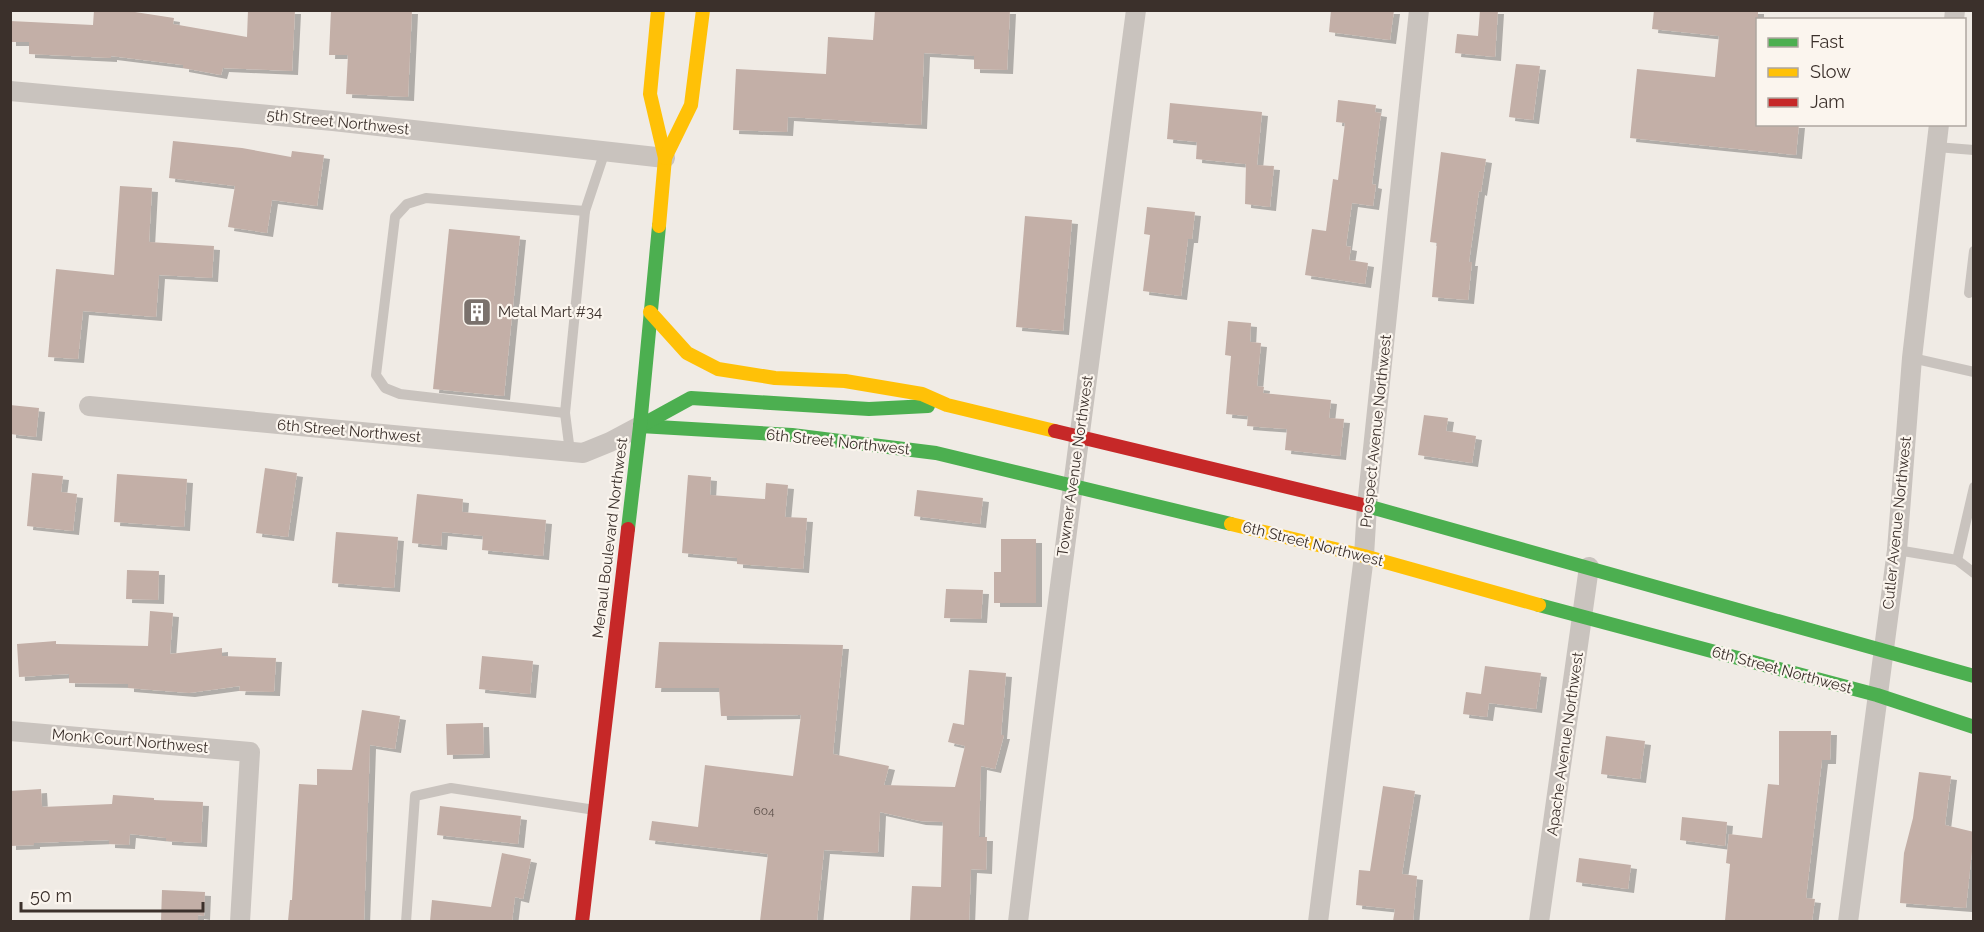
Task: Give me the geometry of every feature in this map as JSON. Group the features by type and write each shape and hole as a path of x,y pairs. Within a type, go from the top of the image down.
{"main road":[{"name":"Menaul Boulevard Northwest","path":"582,921 640,426 665,158 650,93 658,10"},
{"name":"Menaul Boulevard Northwest","path":"665,158 691,105 703,10"},
{"name":"6th Street Northwest","path":"650,312 687,353 718,369 775,378 845,381 922,394 947,405 1367,506 1974,676"},
{"name":"6th Street Northwest","path":"640,426 692,398 868,409 947,405"},
{"name":"6th Street Northwest","path":"640,426 792,435 936,453 1364,556 1877,695 1974,727"}],"street":[{"name":"Towner Avenue Northwest","path":"1018,921 1136,10"},
{"name":"Prospect Avenue Northwest","path":"1318,921 1364,556 1367,506 1419,10"},
{"name":"5th Street Northwest","path":"10,91 333,121 665,158"},
{"name":"Cutler Avenue Northwest","path":"1848,921 1897,550 1912,358 1940,126"},
{"name":"6th Street Northwest","path":"89,406 583,453 640,426"},
{"name":"Apache Avenue Northwest","path":"1539,921 1589,567"},
{"name":"Monk Court Northwest","path":"10,731 250,752 240,921"}],"lane":[{"path":"1936,147 1974,150"},
{"path":"570,452 565,413 585,211 605,152"},
{"path":"565,413 400,394 385,388 376,375 395,217 407,204 426,198 585,211"},
{"path":"1969,292 1974,251"},
{"path":"1912,358 1974,372"},
{"path":"1957,560 1974,487"},
{"path":"1897,550 1957,560 1974,573"},
{"path":"406,921 415,796 451,788 596,810"}],"building":[{"path":"94,10 122,10 174,18 173,24 247,37 248,10 295,10 292,71 223,68 221,75 183,68 183,65 111,56 111,58 29,54 29,42 10,42 10,21 93,25"},
{"path":"331,10 412,10 408,97 346,94 348,55 329,55"},
{"path":"875,10 1010,10 1007,70 974,69 974,56 924,53 921,125 788,117 787,132 733,130 736,69 826,74 828,37 873,40"},
{"path":"1331,10 1394,10 1390,40 1329,32"},
{"path":"1480,10 1498,10 1495,57 1455,53 1457,34 1478,36"},
{"path":"1654,10 1758,10 1758,18 1756,18 1756,126 1799,126 1796,155 1630,138 1637,69 1715,77 1719,36 1652,29"},
{"path":"1516,64 1540,66 1533,120 1509,117"},
{"path":"1338,100 1376,105 1375,112 1381,113 1372,184 1376,185 1373,206 1352,203 1346,246 1351,247 1349,260 1368,263 1365,284 1305,275 1312,229 1326,231 1333,179 1338,180 1345,123 1336,122"},
{"path":"1170,103 1262,112 1257,165 1274,166 1270,207 1245,204 1246,164 1196,159 1197,142 1167,139"},
{"path":"173,141 242,148 291,157 292,151 324,155 317,206 272,200 267,233 228,227 235,186 169,178"},
{"path":"1441,152 1486,159 1469,262 1472,262 1468,300 1432,297 1437,243 1430,242"},
{"path":"120,186 152,188 149,242 214,246 212,278 159,275 156,317 83,311 78,359 48,357 56,269 114,275"},
{"path":"1147,207 1195,212 1192,239 1188,239 1181,296 1143,291 1150,235 1144,234"},
{"path":"1025,216 1072,220 1063,331 1016,327"},
{"name":"Metal Mart #34","path":"449,229 520,236 504,396 433,389"},
{"path":"1228,321 1251,323 1250,342 1261,343 1257,386 1264,387 1263,393 1331,400 1329,418 1344,419 1340,456 1285,450 1287,429 1247,426 1248,416 1226,414 1231,356 1225,355"},
{"path":"10,405 39,408 36,437 10,434"},
{"path":"1424,415 1448,418 1446,431 1476,436 1472,463 1418,455"},
{"path":"265,468 297,473 288,537 256,533"},
{"path":"32,473 63,476 61,492 77,494 73,531 27,526"},
{"path":"117,474 187,479 184,527 114,522"},
{"path":"688,475 711,477 710,495 765,499 766,483 788,485 785,517 807,518 803,569 737,564 737,558 682,553"},
{"path":"917,490 983,498 980,524 914,516"},
{"path":"417,494 463,499 462,512 546,520 543,556 482,550 483,536 442,532 441,546 412,543"},
{"path":"336,532 398,537 394,588 332,583"},
{"path":"1001,539 1036,539 1036,603 994,603 994,572 1001,572"},
{"path":"127,570 159,571 158,600 126,599"},
{"path":"946,589 983,590 981,619 944,618"},
{"path":"150,611 173,613 170,654 222,648 222,656 276,658 274,692 239,691 240,686 189,693 128,688 128,684 69,683 69,674 19,677 17,644 56,641 56,644 148,646"},
{"path":"659,642 843,645 833,754 889,766 884,785 955,787 965,746 948,742 953,723 964,725 969,670 1006,673 1001,735 1004,735 995,769 981,766 979,837 987,837 986,870 971,869 969,921 910,921 912,886 941,887 943,822 920,821 880,812 878,853 824,850 817,921 760,921 768,854 649,840 652,821 698,827 705,765 793,776 801,715 721,716 719,688 655,688"},
{"path":"482,656 533,661 530,694 479,689"},
{"path":"1485,666 1541,673 1536,709 1489,703 1487,717 1463,714 1466,692 1481,694"},
{"path":"362,710 400,716 395,749 370,745 364,921 288,921 290,900 292,900 299,784 317,785 317,769 352,770"},
{"path":"483,723 484,754 447,755 446,724"},
{"path":"1779,731 1831,731 1830,760 1822,760 1806,898 1815,899 1812,921 1725,921 1730,864 1726,863 1729,834 1762,838 1768,784 1779,785"},
{"path":"1606,736 1645,741 1640,779 1601,774"},
{"path":"1919,772 1951,776 1945,825 1974,832 1966,908 1900,903 1904,853 1913,818"},
{"path":"1383,786 1415,791 1402,874 1417,876 1413,921 1393,921 1395,909 1356,905 1359,870 1370,871"},
{"path":"41,789 42,807 112,804 113,795 154,798 154,800 203,802 201,843 166,841 166,838 130,834 129,845 109,844 109,840 10,846 10,791"},
{"path":"440,806 521,816 518,844 437,835"},
{"path":"1682,817 1727,822 1725,846 1680,840"},
{"path":"502,853 531,859 523,899 515,897 512,921 430,921 432,900 491,907"},
{"path":"1579,858 1631,865 1628,889 1576,882"},
{"path":"162,890 205,892 204,916 198,915 198,921 161,921"}],"traffic: fast":[{"path":"628,529 659,226"},
{"path":"640,426 691,398 869,409 928,406"},
{"path":"640,426 792,435 936,453 1231,524"},
{"path":"1367,506 1974,676"},
{"path":"1539,605 1877,695 1974,727"}],"traffic: slow":[{"path":"658,10 650,94 665,158 659,226"},
{"path":"665,158 691,105 703,10"},
{"path":"650,312 687,353 718,369 775,378 845,381 922,394 947,405 1055,431"},
{"path":"1231,524 1364,556 1539,605"}],"traffic: jam":[{"path":"1055,431 1367,506"},
{"path":"582,922 628,529"}],"place":[{"name":"Metal Mart #34","path":"477,312"}]}
